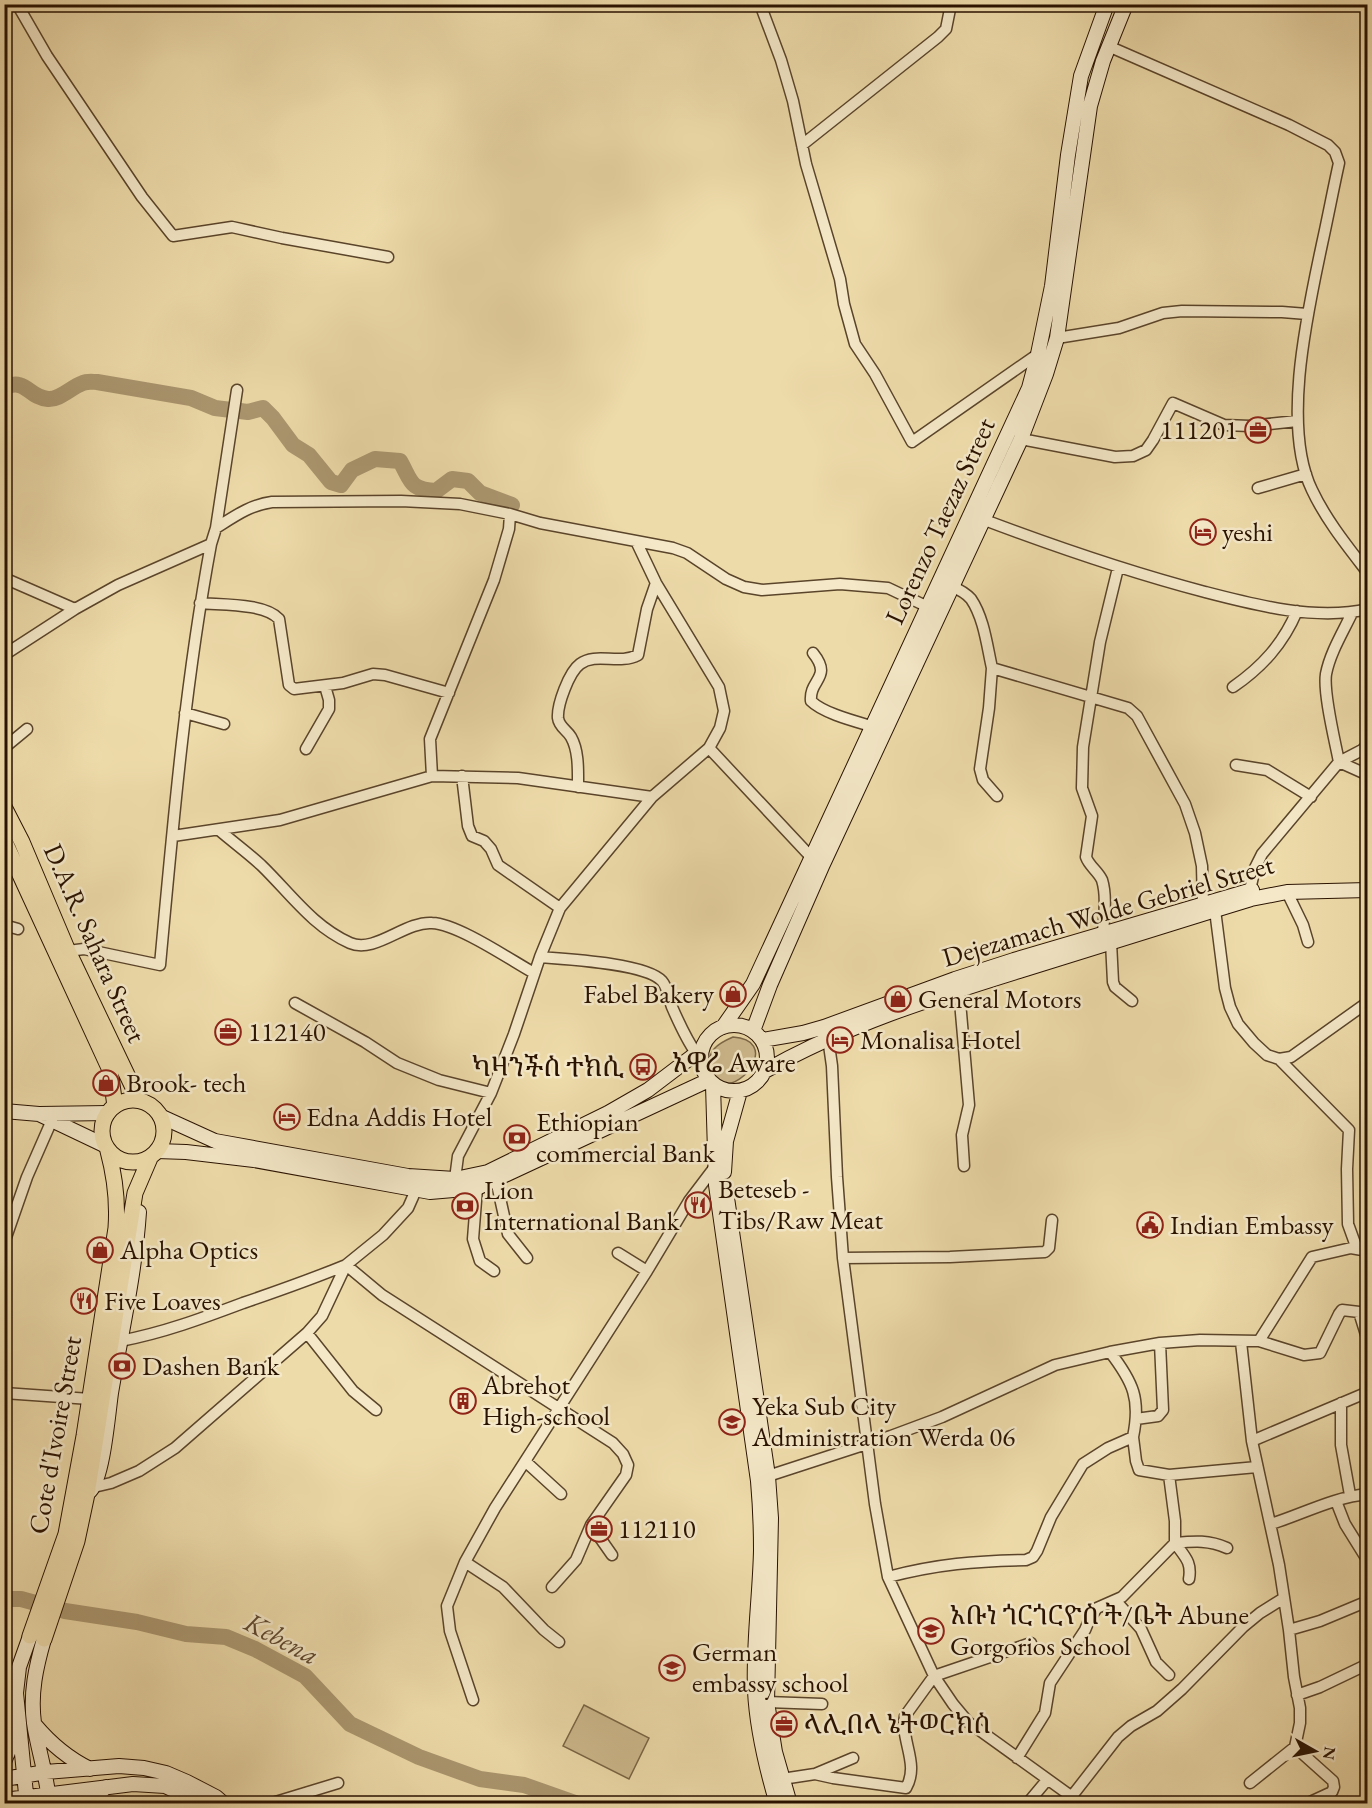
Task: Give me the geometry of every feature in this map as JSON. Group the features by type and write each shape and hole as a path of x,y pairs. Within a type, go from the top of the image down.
{"main road":[{"name":"Lorenzo Taezaz Street","path":"723,1027 753,984 926,606 1029,388 1052,286 1080,76 1107,4"},
{"name":"Lorenzo Taezaz Street","path":"758,1036 767,992 823,864 1021,439 1046,374 1057,339 1090,106 1108,46 1126,4"},
{"path":"906,650 920,656"},
{"name":"D.A.R. Sahara Street","path":"4,807 22,842 68,951 139,1100"},
{"name":"D.A.R. Sahara Street","path":"4,840 110,1070 111,1110"},
{"name":"Dejezamach Wolde Gebriel Street","path":"758,1036 803,1033 824,1027 955,979 1107,938 1209,907 1250,890 1302,882 1368,880"},
{"name":"Dejezamach Wolde Gebriel Street","path":"1209,907 1287,892 1368,890"},
{"name":"Dejezamach Wolde Gebriel Street","path":"765,1071 799,1051 828,1038 1107,938"},
{"path":"4,1111 45,1117 111,1110 129,1100 139,1100 150,1105 160,1116 215,1141 408,1176 455,1179 488,1172 608,1113 648,1090 699,1051 713,1032 723,1027 739,1025 758,1036 766,1050 765,1071 759,1081 750,1088 740,1091 721,1090 703,1071 699,1051"},
{"path":"45,1117 106,1148 122,1161 132,1163 154,1154 186,1152 254,1160 430,1192 477,1188 711,1082"},
{"path":"711,1082 714,1168 757,1436 768,1476 771,1528 767,1702 771,1735 790,1803"},
{"path":"740,1091 728,1132 723,1163 757,1436 761,1551 755,1694 765,1759 777,1803"},
{"path":"106,1148 102,1131 111,1110"},
{"path":"154,1154 164,1134 160,1116"},
{"name":"Cote d'Ivoire Street","path":"59,1577 115,1236 118,1205 115,1179 106,1148"},
{"name":"Cote d'Ivoire Street","path":"91,1490 135,1193 154,1154"},
{"name":"Cote d'Ivoire Street","path":"26,1801 16,1693 20,1667 37,1637 59,1577 77,1541 102,1454 139,1214 135,1193"},
{"name":"Cote d'Ivoire Street","path":"37,1637 33,1685 34,1723 46,1772 49,1799"},
{"path":"4,1762 14,1743 19,1723"},
{"path":"34,1723 58,1750 73,1761 90,1769"},
{"path":"4,1779 46,1772 119,1766 144,1768 166,1773 224,1803"},
{"path":"4,1800 49,1799 133,1784 165,1786 204,1803"},
{"path":"87,1803 106,1787"}],"street":[{"path":"17,4 47,56 142,197 173,236 232,227 388,257"},
{"path":"760,4 781,60 793,101 806,164 844,292 844,304 855,344 875,374 912,442 1038,354"},
{"path":"802,145 938,37 946,29 951,4"},
{"path":"1108,46 1289,125 1328,145 1335,152 1338,163 1307,314 1297,421 1306,474 1312,490 1334,526 1368,573"},
{"path":"1057,339 1119,328 1163,313 1195,310 1307,314"},
{"path":"68,951 84,949 160,965 185,713 200,603 210,544 216,528 237,390"},
{"path":"1021,439 1115,457 1133,456 1146,450 1173,403 1224,425 1250,426 1297,421"},
{"path":"1258,488 1306,474"},
{"path":"216,528 257,504 272,502 460,504 510,514 540,523 674,548 687,553 726,579 744,587 762,590 840,584 879,587 888,588 926,606"},
{"path":"432,776 430,739 496,573 509,529 510,514"},
{"path":"982,519 1118,568 1242,601 1297,611 1352,613 1368,609"},
{"path":"455,1179 458,1156 491,1093 560,908 652,797 709,748 720,728 724,711 718,687 656,583 636,541"},
{"path":"4,655 75,609 150,570 210,544"},
{"path":"1118,568 1100,642 1083,747 1081,778 1082,788 1092,816 1086,857 1101,880 1104,890 1113,982 1115,987 1132,1001"},
{"path":"4,578 75,609"},
{"path":"578,787 576,752 571,737 559,724 560,702 571,675 580,664 592,658 630,660 638,655 647,609 656,583"},
{"path":"951,586 970,598 978,613 992,668 980,769 984,780 997,796"},
{"path":"200,603 259,609 273,613 279,619 289,685 294,689 343,683 373,674 386,675 449,693"},
{"path":"1233,687 1256,672 1275,650 1289,631 1297,611"},
{"path":"1339,762 1325,688 1326,673 1352,613"},
{"path":"813,653 820,662 821,675 810,694 815,705 872,726"},
{"path":"992,668 1128,708 1137,716 1180,792 1196,834 1209,907 1223,957 1225,988 1238,1024 1254,1044 1268,1055 1279,1059 1349,1130 1348,1224 1362,1250"},
{"path":"306,749 329,710 329,700 324,686"},
{"path":"185,713 224,724"},
{"path":"4,748 27,729"},
{"path":"1250,890 1255,868 1262,854 1339,762 1362,750 1368,744"},
{"path":"709,748 812,857"},
{"path":"1339,762 1368,775"},
{"path":"1236,765 1267,770 1311,797"},
{"path":"173,836 280,820 432,776 518,778 652,797"},
{"path":"462,776 468,826 472,836 484,841 491,849 498,865 560,908"},
{"path":"219,830 262,866 311,918 350,943 359,946 372,943 414,924 433,923 453,929 534,973"},
{"path":"1287,892 1303,925 1308,942"},
{"path":"4,925 18,929"},
{"path":"540,957 605,962 652,975 661,980 679,1024 699,1051"},
{"path":"959,990 969,1105 962,1135 964,1166"},
{"path":"1279,1059 1291,1057 1368,1002"},
{"path":"296,1003 397,1063 439,1080 491,1093"},
{"path":"828,1038 832,1066 843,1258 875,1504 888,1577 934,1676 968,1722 1082,1803"},
{"path":"4,1243 45,1117"},
{"path":"473,1700 450,1631 447,1606 465,1562 495,1508 647,1271 689,1201 714,1168"},
{"path":"496,1180 508,1234 526,1258"},
{"path":"477,1188 473,1239 480,1261 494,1271"},
{"path":"120,1341 148,1336 192,1322 346,1265 382,1235 408,1209 416,1190"},
{"path":"843,1258 950,1257 1045,1252 1049,1248 1052,1220"},
{"path":"1259,1341 1312,1257 1351,1248 1362,1250"},
{"path":"618,1253 647,1271"},
{"path":"91,1490 139,1471 175,1448 307,1333 322,1316 346,1265"},
{"path":"346,1265 382,1295 613,1443 623,1454 628,1464 626,1474 591,1525 576,1560 552,1587"},
{"path":"768,1476 942,1416 1055,1365 1110,1352 1160,1343 1200,1340 1259,1341 1304,1355 1320,1353 1339,1314 1342,1310 1347,1309 1359,1311 1368,1341"},
{"path":"307,1333 353,1391 376,1410"},
{"path":"1241,1341 1252,1441 1271,1524 1300,1708 1295,1747 1250,1783"},
{"path":"1136,1419 1158,1416 1163,1410 1160,1343"},
{"path":"1110,1352 1126,1372 1133,1387 1136,1419 1133,1437 1136,1461 1140,1470 1169,1475 1257,1467"},
{"path":"1252,1441 1368,1392"},
{"path":"4,1393 90,1399"},
{"path":"1341,1403 1341,1451 1350,1495"},
{"path":"888,1577 939,1565 1026,1560 1033,1557 1038,1551 1061,1500 1083,1464 1108,1448 1133,1437"},
{"path":"526,1462 561,1494"},
{"path":"1169,1475 1175,1521 1175,1544 1189,1562 1191,1569 1189,1580"},
{"path":"1271,1524 1350,1495 1368,1494"},
{"path":"1336,1501 1345,1524 1368,1561"},
{"path":"591,1525 612,1555"},
{"path":"1017,1758 1045,1713 1050,1683 1097,1608 1116,1601 1175,1544 1203,1540 1227,1548"},
{"path":"465,1562 503,1587 544,1630 559,1642"},
{"path":"1072,1796 1118,1737 1131,1726 1157,1711 1243,1627 1284,1598"},
{"path":"1116,1601 1141,1629 1156,1662 1169,1675"},
{"path":"1289,1630 1320,1621 1368,1601"},
{"path":"815,1774 854,1782 906,1788 910,1778 911,1760 904,1723 905,1716 934,1676 1031,1643"},
{"path":"1297,1695 1320,1687 1368,1664"},
{"path":"767,1702 822,1704"},
{"path":"1295,1747 1333,1781 1332,1792 1306,1803"},
{"path":"782,1779 815,1774 853,1758"},
{"path":"1028,1803 1047,1780"},
{"path":"269,1803 338,1783"}],"shaded area":[{"path":"733,1037 746,1040 754,1046 756,1055 753,1064 739,1079 730,1084 720,1084 715,1082 709,1074 709,1059 716,1047"},
{"path":"584,1705 649,1738 629,1779 563,1746"}],"waterway":[{"path":"4,387 23,386 41,398 52,399 85,382 97,382 191,398 215,408 248,412 263,408 293,445 309,455 331,482 341,485 352,470 375,459 400,461 412,483 421,488 436,491 452,479 468,481 480,493 512,505"},
{"name":"Kebena","path":"4,1599 21,1599 65,1611 137,1622 186,1634 226,1637 255,1649 305,1676 350,1724 419,1757 480,1779 524,1785 578,1804"}],"place":[{"name":"111201","path":"1258,430"},
{"name":"yeshi","path":"1203,532"},
{"name":"Fabel Bakery","path":"733,994"},
{"name":"General Motors","path":"898,999"},
{"name":"112140","path":"228,1032"},
{"name":"Monalisa Hotel","path":"840,1040"},
{"name":"ካዛንችስ ተክሲ","path":"643,1067"},
{"name":"Brook- tech","path":"106,1083"},
{"name":"Edna Addis Hotel","path":"287,1117"},
{"name":"Ethiopian commercial Bank","path":"517,1138"},
{"name":"Beteseb - Tibs/Raw Meat","path":"698,1205"},
{"name":"Lion International Bank","path":"465,1206"},
{"name":"Indian Embassy","path":"1150,1225"},
{"name":"Alpha Optics","path":"100,1250"},
{"name":"Five Loaves","path":"84,1301"},
{"name":"Dashen Bank","path":"122,1366"},
{"name":"Abrehot High-school","path":"463,1401"},
{"name":"Yeka Sub City Administration Werda 06","path":"732,1422"},
{"name":"112110","path":"599,1529"},
{"name":"አቡነ ጎርጎርዮስ ት/ቤት Abune Gorgorios School","path":"931,1631"},
{"name":"German embassy school","path":"672,1668"},
{"name":"ላሊበላ ኔትወርክስ","path":"784,1724"}],"district":[{"name":"አዋሬ Aware","path":"734,1062"}]}
